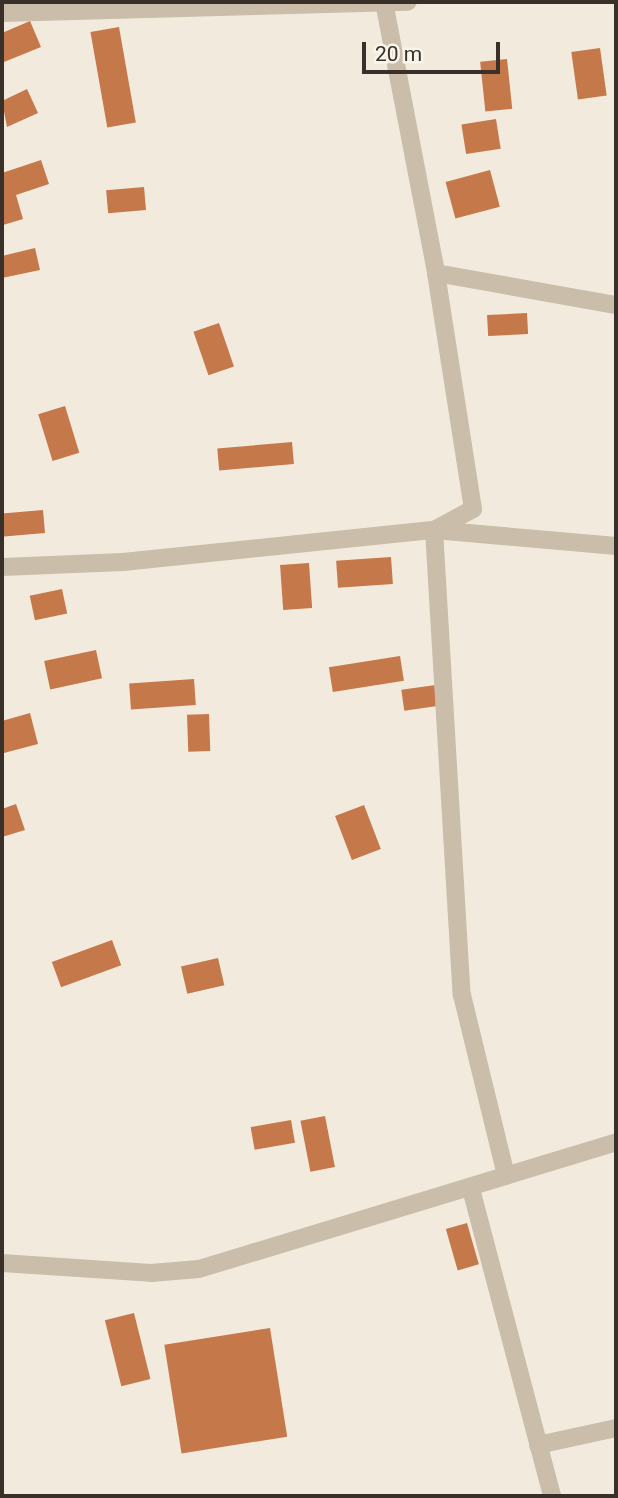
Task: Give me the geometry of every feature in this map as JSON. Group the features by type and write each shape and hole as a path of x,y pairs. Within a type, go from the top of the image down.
{"street":[{"path":"384,2 436,273 473,509 434,530"},
{"path":"2,13 408,2"},
{"path":"436,273 616,305"},
{"path":"434,530 462,995 506,1176"},
{"path":"2,566 123,562 434,530 616,545"},
{"path":"2,1263 151,1273 199,1269 471,1189 616,1142"},
{"path":"471,1189 552,1496"},
{"path":"538,1445 616,1427"}],"building":[{"path":"30,21 41,47 4,62 2,33"},
{"path":"119,27 136,123 107,128 90,32"},
{"path":"600,48 607,96 578,100 571,52"},
{"path":"507,59 512,109 485,112 480,62"},
{"path":"27,89 38,113 7,127 2,101"},
{"path":"496,119 501,149 466,154 461,124"},
{"path":"41,160 49,184 16,195 23,219 3,225 2,173"},
{"path":"490,170 500,207 455,219 446,182"},
{"path":"144,187 146,210 108,213 106,190"},
{"path":"35,248 40,270 2,278 2,256"},
{"path":"527,313 528,334 488,336 487,315"},
{"path":"219,323 234,366 208,375 193,332"},
{"path":"65,406 79,453 53,461 38,414"},
{"path":"292,442 294,464 219,470 217,449"},
{"path":"43,510 45,533 4,536 2,514"},
{"path":"391,557 393,584 338,588 336,561"},
{"path":"309,563 312,608 283,610 280,565"},
{"path":"62,589 67,613 35,620 30,596"},
{"path":"96,650 102,678 50,689 44,661"},
{"path":"400,656 404,681 333,692 329,667"},
{"path":"194,679 196,705 131,709 129,684"},
{"path":"436,685 439,706 404,711 401,690"},
{"path":"30,713 38,744 4,753 2,721"},
{"path":"209,714 210,751 188,752 187,715"},
{"path":"16,804 25,830 2,837 2,809"},
{"path":"364,805 381,849 352,860 335,816"},
{"path":"112,940 121,965 61,987 52,962"},
{"path":"218,958 224,985 187,994 181,967"},
{"path":"325,1116 335,1167 310,1172 300,1121"},
{"path":"291,1120 295,1143 255,1150 251,1127"},
{"path":"467,1223 479,1264 458,1270 446,1229"},
{"path":"134,1313 150,1379 121,1386 105,1320"},
{"path":"270,1328 287,1437 182,1453 164,1345"}]}
